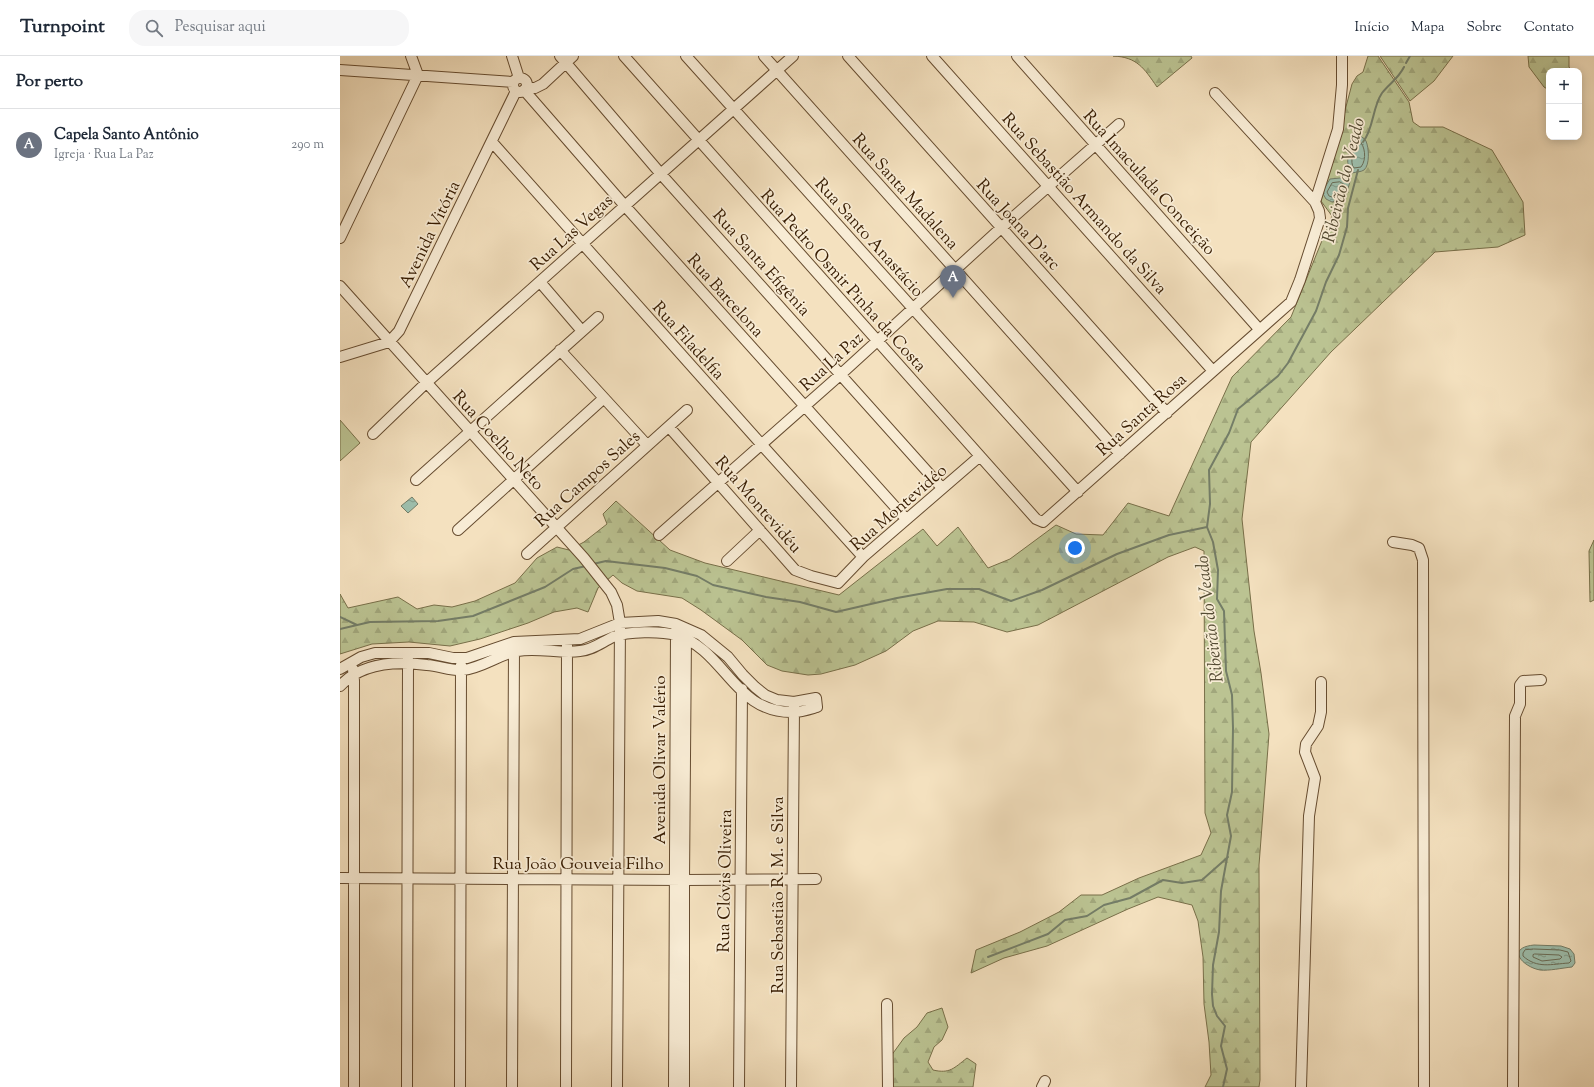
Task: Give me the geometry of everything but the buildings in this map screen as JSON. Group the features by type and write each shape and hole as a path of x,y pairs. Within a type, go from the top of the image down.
{"street":[{"path":"340,238 418,75 411,56"},
{"path":"512,56 521,85"},
{"name":"Rua Pedro Osmir Pinha da Costa","path":"624,56 1036,519 1043,522"},
{"name":"Rua Santo Anastácio","path":"686,56 1078,492"},
{"name":"Rua Santa Madalena","path":"764,56 1120,454"},
{"name":"Rua Las Vegas","path":"373,434 426,383 793,56"},
{"name":"Rua Joana D'arc","path":"848,56 1166,413"},
{"name":"Rua Sebastião Armando da Silva","path":"932,56 1214,371"},
{"name":"Rua Imaculada Conceição","path":"1017,56 1259,329"},
{"path":"1215,93 1315,202 1338,129 1342,85 1342,56"},
{"path":"340,70 418,75 521,85 547,80 566,58"},
{"name":"Rua Santa Efigênia","path":"566,58 660,173 942,488"},
{"name":"Avenida Vitória","path":"389,342 399,331 404,322 521,85"},
{"name":"Rua Barcelona","path":"521,85 625,206 906,519"},
{"name":"Rua La Paz","path":"659,535 877,342 1001,228 1119,124"},
{"name":"Rua Filadelfia","path":"492,142 863,557"},
{"name":"Rua Santa Rosa","path":"1043,522 1291,302 1300,280 1320,218 1315,202"},
{"path":"540,282 582,330"},
{"name":"Rua Coelho Neto","path":"340,286 584,558 611,592 616,606 620,623 617,1087"},
{"path":"416,480 470,430 598,317"},
{"path":"340,357 389,342"},
{"path":"560,350 647,445"},
{"path":"458,530 604,398"},
{"name":"Rua Campos Sales","path":"527,554 687,410"},
{"name":"Rua Montevidéu","path":"669,427 795,570 838,583"},
{"name":"Rua Montevidéo","path":"838,583 863,557 980,456"},
{"path":"726,561 760,530"},
{"path":"1393,542 1412,545 1419,548 1423,560 1424,1087"},
{"path":"340,669 352,662 375,653 429,653 461,658 514,647 584,638 620,623 658,621 676,624 701,635 728,657 755,687 766,695 794,707"},
{"name":"Avenida Olivar Valério","path":"674,1087 679,880 676,624"},
{"path":"684,1087 679,880 686,628"},
{"path":"340,686 354,674 377,665 428,665 451,670 462,670 479,666 514,647 525,650 576,652 588,650 620,635 657,632 676,635 702,649 717,663 742,693 756,703 781,711 794,707 817,708 816,698"},
{"path":"566,1087 567,640"},
{"path":"512,1087 514,647"},
{"path":"407,1087 408,652"},
{"path":"460,1087 461,658"},
{"path":"352,662 354,674 355,878 354,1087"},
{"name":"Rua Clóvis Oliveira","path":"739,1087 743,675"},
{"path":"1512,1087 1515,716 1520,704 1520,685 1523,681 1542,680"},
{"path":"1301,1087 1309,816 1315,778 1305,752 1306,744 1318,726 1321,712 1321,682"},
{"name":"Rua Sebastião R. M. e Silva","path":"791,1087 794,707"},
{"name":"Rua João Gouveia Filho","path":"340,878 619,878 679,880 816,879"},
{"path":"887,1004 888,1087"}],"green space":[{"path":"1113,56 1191,56 1192,58 1157,87 1144,69 1134,61"},
{"path":"1368,56 1378,56 1409,102 1413,122 1420,127 1443,127 1492,150 1523,202 1525,235 1498,247 1435,252 1331,352 1251,442 1242,519 1254,631 1269,734 1259,865 1259,1087 1205,1087 1211,1075 1209,1042 1204,1004 1203,957 1198,921 1192,905 1158,897 1047,946 1004,958 971,973 976,950 1020,932 1059,912 1081,895 1102,895 1139,878 1201,855 1211,833 1205,813 1204,551 1195,547 1168,557 1038,625 1007,632 974,622 938,621 913,631 886,651 855,665 821,674 808,675 782,671 767,665 742,640 682,598 637,591 622,583 613,575 598,588 588,612 577,608 554,612 528,623 480,639 450,646 409,642 372,644 340,654 340,594 348,608 398,597 417,609 434,605 452,607 475,601 515,583 537,558 557,547 569,550 584,542 607,524 603,514 616,501 670,550 705,563 839,595 923,529 937,546 958,527 988,568 1010,559 1056,525 1076,534 1103,535 1128,503 1169,516 1232,377 1291,317 1332,216 1321,201 1352,84 1357,76 1363,72"},
{"path":"1380,56 1453,56 1434,81 1410,101"},
{"path":"1528,56 1569,56 1570,68 1546,68 1546,88 1529,67"},
{"path":"340,420 360,443 340,461"},
{"path":"1594,540 1594,600 1590,602 1589,551"},
{"path":"942,1008 948,1027 942,1040 934,1047 928,1062 933,1070 948,1071 959,1065 967,1058 976,1064 973,1087 892,1087 891,1056 904,1038 917,1027 927,1013"}],"water":[{"path":"1355,134 1366,141 1368,148 1368,160 1364,170 1352,173 1348,165 1348,156 1351,137"},
{"path":"1340,178 1350,181 1349,185 1342,197 1332,202 1326,199 1322,192 1330,179"},
{"path":"412,497 418,504 408,513 401,506"},
{"path":"1534,945 1561,946 1570,949 1574,954 1575,963 1572,967 1556,969 1540,970 1534,968 1523,962 1519,953 1520,950 1525,947"}],"waterway":[{"name":"Ribeirão do Veado","path":"1406,63 1410,56"},
{"name":"Ribeirão do Veado","path":"1363,142 1369,131 1376,105 1382,93 1397,78 1404,67"},
{"name":"Ribeirão do Veado","path":"1223,1087 1227,1069 1221,1046 1225,1026 1217,1016 1213,1006 1212,994 1213,965 1219,932 1221,891 1231,836 1227,815 1232,792 1233,728 1232,695 1226,671 1224,611 1217,599 1218,570 1213,542 1207,527 1210,504 1209,470 1229,433 1238,409 1278,376 1288,363 1316,311 1326,282 1339,255 1347,227 1348,208 1358,170"},
{"path":"593,564 606,561 665,568 697,576 713,585 766,597 800,602 836,612 897,598 947,589 979,589 1011,601 1042,590 1117,554 1169,535 1207,527"},
{"path":"340,629 370,622 438,621 473,616 545,587 573,569 586,566"},
{"path":"340,617 357,625"},
{"path":"988,957 1048,934 1065,920 1087,916 1104,905 1130,898 1163,880 1182,883 1202,880 1228,857"}],"place":[{"name":"Capela Santo Antônio","path":"953,298"}]}
